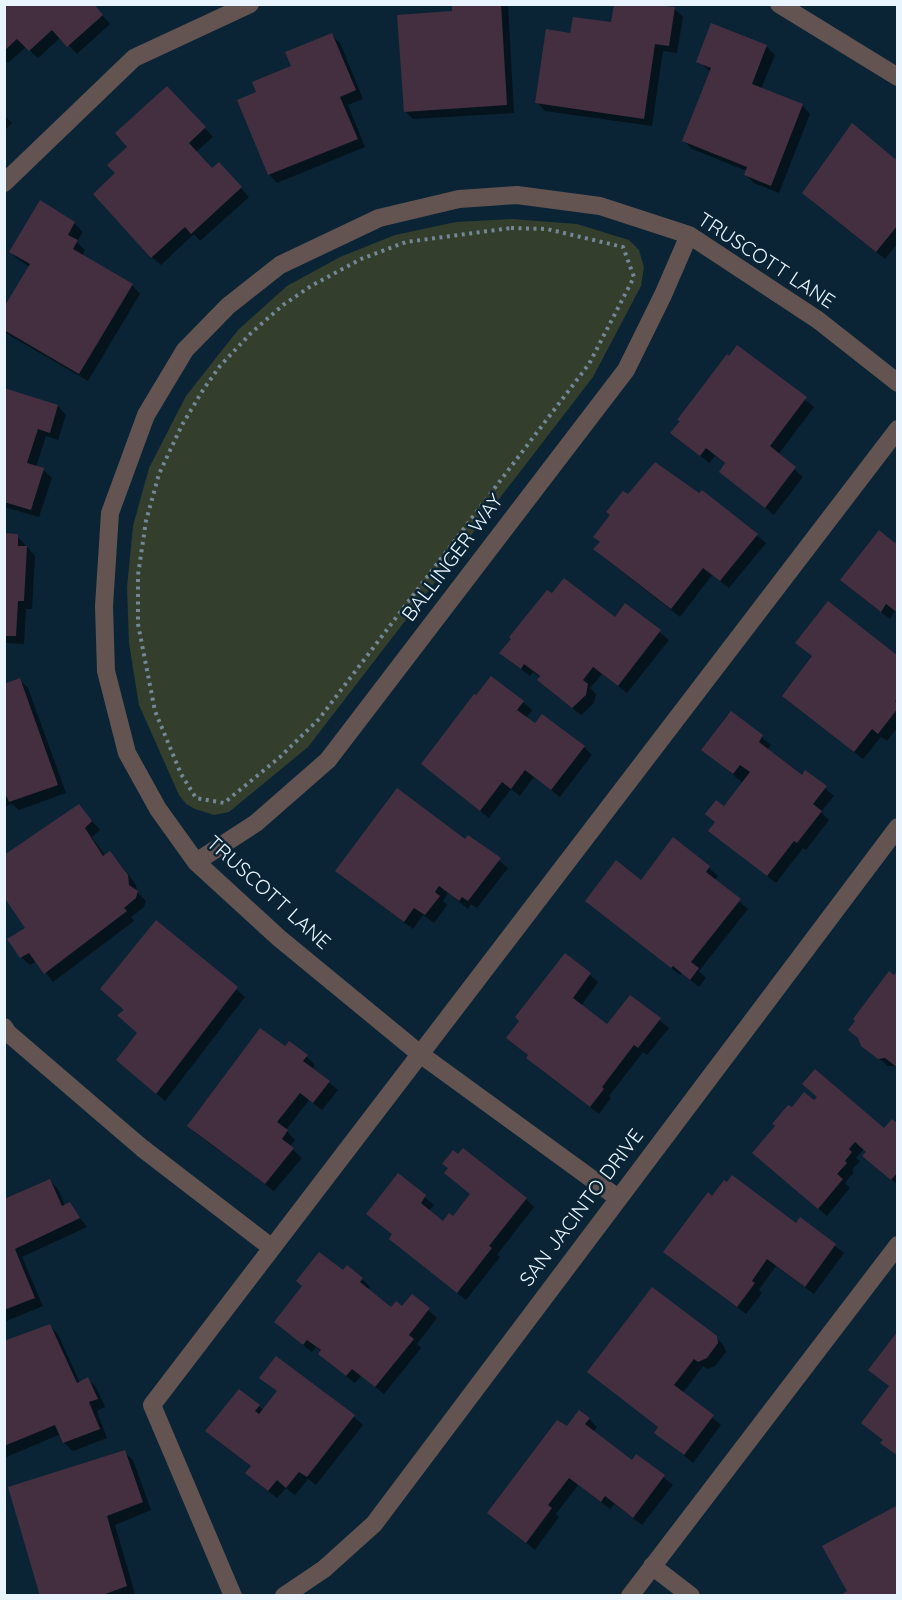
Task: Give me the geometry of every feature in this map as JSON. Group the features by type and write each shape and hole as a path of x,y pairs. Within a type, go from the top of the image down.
{"street":[{"path":"4,183 134,58 250,4"},
{"path":"779,4 897,77"},
{"name":"TRUSCOTT LANE","path":"618,1198 420,1054 279,938 196,862 158,809 126,753 106,671 104,606 110,513 146,414 185,350 228,306 280,265 379,218 459,199 517,195 600,206 689,235 818,320 897,383"},
{"name":"BALLINGER WAY","path":"196,862 256,823 328,760 626,370 663,295 689,235"},
{"path":"233,1596 152,1405 897,429"},
{"name":"SAN JACINTO DRIVE","path":"284,1596 324,1569 374,1524 897,827"},
{"path":"4,1027 8,1033 142,1148 272,1248"},
{"path":"630,1596 897,1245"},
{"path":"652,1566 691,1596"}],"path":[{"path":"511,228 547,229 623,247 628,262 634,277 589,364 320,719 280,757 224,802 196,798 181,774 155,711 138,624 138,576 146,521 159,474 182,425 220,366 259,326 310,286 361,259 406,242 511,228"}],"green space":[{"path":"512,219 577,224 629,240 639,250 644,267 641,286 593,377 308,747 229,812 214,815 195,809 186,804 179,795 139,705 129,643 127,587 133,526 149,468 186,396 238,330 287,286 340,257 395,235 456,222"}],"building":[{"path":"4,4 94,4 103,15 67,47 52,30 29,51 17,39 4,51"},
{"path":"452,4 501,4 507,105 404,112 397,15 452,11"},
{"path":"614,5 675,7 669,46 655,44 644,119 535,103 546,29 570,33 573,17 611,22"},
{"path":"711,23 767,45 752,84 803,104 771,186 744,175 747,167 682,141 711,68 696,62"},
{"path":"332,33 356,90 340,97 358,139 268,175 237,100 256,92 252,82 291,66 285,52"},
{"path":"167,86 206,127 189,143 212,168 219,162 242,187 191,234 185,227 151,258 93,194 115,173 107,165 127,147 115,133"},
{"path":"852,123 895,159 898,156 898,225 876,252 802,193"},
{"path":"40,200 75,222 68,235 78,240 73,249 133,284 79,374 4,330 4,307 30,264 9,252"},
{"path":"737,345 807,397 770,446 796,467 765,508 719,472 725,463 706,448 700,456 670,433 680,421 677,420 727,354 729,356"},
{"path":"4,388 58,405 50,433 38,429 27,463 44,468 31,510 4,502"},
{"path":"655,462 699,493 702,490 758,534 720,581 703,568 671,609 593,549 600,542 593,537 610,515 606,512 623,491 628,494"},
{"path":"879,530 895,543 898,539 898,613 886,604 881,612 840,580"},
{"path":"4,533 18,534 18,546 27,546 24,601 18,601 16,636 4,636"},
{"path":"564,578 615,617 625,603 661,630 618,686 593,667 583,680 588,684 586,695 572,708 537,680 540,676 524,664 521,669 499,653 547,590 552,593"},
{"path":"828,601 898,656 898,698 895,701 898,703 898,708 878,734 872,729 854,752 782,696 812,656 795,643"},
{"path":"491,676 524,701 517,710 535,723 542,714 585,746 551,790 525,770 511,789 502,782 480,811 421,764 474,694 476,695"},
{"path":"20,678 58,785 9,802 6,795 4,796 4,684"},
{"path":"731,711 763,735 759,742 802,775 805,770 827,786 813,804 822,811 797,843 794,841 767,876 708,831 715,822 705,814 716,800 724,806 750,772 740,765 733,774 701,750"},
{"path":"397,788 465,839 468,835 501,858 468,901 462,897 459,901 439,886 435,892 440,896 425,915 414,908 404,922 335,871"},
{"path":"79,804 92,821 85,828 103,856 110,851 128,875 129,885 138,891 136,898 124,908 127,911 44,974 29,953 20,958 7,939 25,928 4,897 4,855"},
{"path":"673,837 710,866 706,872 741,899 691,962 699,968 690,980 673,966 671,968 585,901 616,860 641,880"},
{"path":"156,920 238,987 156,1094 116,1060 137,1033 117,1015 124,1010 100,989"},
{"path":"565,953 591,973 573,998 607,1024 630,995 661,1018 638,1048 634,1045 590,1107 526,1058 528,1055 506,1038 519,1021 515,1017"},
{"path":"898,970 898,1068 885,1058 878,1059 861,1046 858,1038 848,1030 855,1021 853,1019 889,971 894,975"},
{"path":"260,1028 285,1046 289,1041 308,1055 303,1061 330,1081 313,1103 300,1093 277,1122 288,1130 282,1139 294,1148 265,1184 187,1126"},
{"path":"815,1069 884,1128 892,1119 898,1124 898,1172 891,1180 862,1156 866,1152 855,1142 849,1149 852,1152 845,1161 847,1163 837,1174 843,1179 818,1209 752,1153 775,1126 772,1124 788,1105 792,1107 804,1092 814,1100 817,1097 802,1084"},
{"path":"463,1148 527,1198 489,1246 492,1248 457,1293 389,1239 392,1234 366,1214 398,1173 426,1195 421,1203 443,1221 449,1213 453,1216 470,1194 444,1173 448,1168 442,1164 453,1150 458,1154"},
{"path":"732,1175 796,1223 800,1217 836,1244 805,1287 767,1259 752,1281 755,1283 737,1307 663,1252 708,1192 712,1196 724,1180 727,1182"},
{"path":"50,1179 62,1206 70,1202 80,1218 15,1249 35,1298 4,1310 4,1199"},
{"path":"319,1252 343,1270 347,1265 363,1278 360,1282 391,1307 396,1301 402,1306 412,1294 430,1308 409,1335 414,1339 375,1387 352,1369 346,1376 318,1354 321,1350 307,1340 303,1345 274,1322 302,1286 296,1281"},
{"path":"652,1287 717,1336 718,1343 707,1358 698,1362 694,1359 674,1385 714,1415 684,1455 654,1433 658,1427 587,1372"},
{"path":"50,1324 77,1383 88,1377 98,1399 89,1402 100,1429 63,1443 55,1425 4,1446 4,1341"},
{"path":"898,1331 898,1456 880,1443 883,1440 861,1423 889,1386 868,1370"},
{"path":"276,1356 355,1415 307,1477 299,1472 286,1488 277,1480 268,1491 245,1473 251,1466 205,1431 239,1389 260,1405 255,1411 259,1414 277,1391 259,1378"},
{"path":"579,1410 590,1418 585,1424 632,1460 636,1454 665,1475 633,1518 605,1496 601,1502 569,1478 548,1505 552,1508 526,1543 487,1513 557,1420 567,1426"},
{"path":"125,1450 143,1502 107,1516 127,1586 100,1596 40,1596 8,1487"},
{"path":"896,1506 898,1596 839,1596 847,1591 822,1546"}]}
